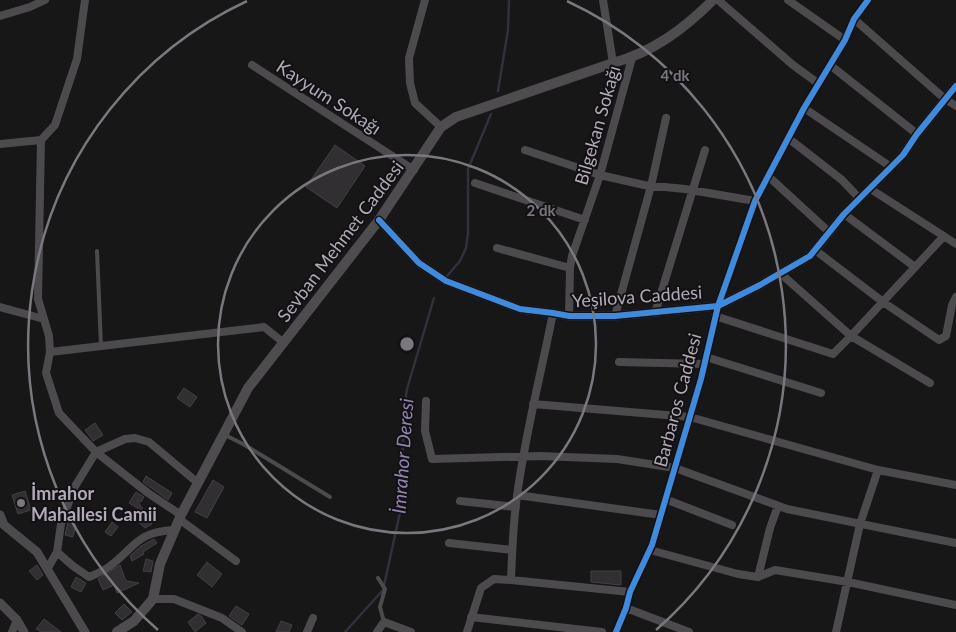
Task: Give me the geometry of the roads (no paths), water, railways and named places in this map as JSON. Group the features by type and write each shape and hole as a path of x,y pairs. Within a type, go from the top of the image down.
{"main road":[{"name":"Sevban Mehmet Caddesi","path":"117,632 134,621 153,599 160,564 174,530 248,388 379,220 441,127 464,114 632,58 666,40 692,21 713,0"}],"street":[{"path":"0,16 30,7 45,0"},
{"path":"85,0 77,59 55,125 42,140 38,299 48,336 50,352 46,373 59,413 96,452 236,561"},
{"path":"425,0 409,58 410,83 415,103 441,127"},
{"path":"603,0 613,63"},
{"path":"718,0 793,65 819,84"},
{"path":"788,0 845,40"},
{"name":"Barbaros Caddesi","path":"616,632 626,608 630,592 650,550 706,361 718,306 754,201 804,108 845,40 854,18 868,0"},
{"path":"854,18 944,99 956,106"},
{"name":"Bilgekan Sokağı","path":"569,316 572,256 600,176 632,58"},
{"name":"Kayyum Sokağı","path":"252,64 414,170"},
{"path":"830,65 918,134"},
{"name":"Yeşilova Caddesi","path":"379,220 419,263 446,281 520,308 569,316 615,316 718,306 810,256 844,214 903,155 944,99 956,86"},
{"path":"804,108 891,167"},
{"path":"615,316 651,186 666,118"},
{"path":"788,138 842,180 859,198"},
{"path":"0,144 42,140"},
{"path":"525,150 600,176 651,186 754,201"},
{"path":"655,313 705,150"},
{"path":"768,176 830,232"},
{"path":"475,182 585,220"},
{"path":"869,188 956,244"},
{"path":"844,214 915,267"},
{"path":"716,316 832,354 944,236"},
{"path":"497,248 570,268"},
{"path":"814,250 883,302 939,340 946,336 956,297"},
{"path":"780,273 851,336 930,384"},
{"path":"0,307 44,319"},
{"path":"510,580 517,495 533,404 553,313"},
{"path":"50,352 264,327 284,343"},
{"path":"619,362 706,361 821,393"},
{"path":"426,401 425,431 432,459 524,456 617,459 675,468 787,509 956,543"},
{"path":"533,404 690,417 878,470 956,485"},
{"path":"48,568 57,552 61,524 74,488 96,452 125,439 135,438 144,440 149,442 198,483"},
{"path":"836,632 860,524 878,470"},
{"path":"517,495 661,515"},
{"path":"665,499 732,525"},
{"path":"460,501 516,506"},
{"path":"758,577 770,528 778,506"},
{"path":"0,515 2,527 37,552 85,632"},
{"path":"57,552 89,577 109,568 139,539 159,531 174,530"},
{"path":"449,543 512,550"},
{"path":"650,550 738,574 758,577 774,570 848,582 956,605"},
{"path":"467,632 481,588 494,579 630,592"},
{"path":"153,599 174,599 222,618 242,632"},
{"path":"0,602 17,620 24,632"},
{"path":"626,608 689,632"},
{"path":"471,617 602,632"},
{"path":"307,632 313,618"},
{"path":"12,632 17,620"},
{"path":"377,632 384,622 411,632"}],"lane":[{"path":"97,251 102,346"},
{"path":"223,434 243,444 330,498"},
{"path":"378,578 385,587 385,595 380,609 384,622"}],"waterway":[{"name":"İmrahor Deresi","path":"498,91 508,30 509,0"},
{"name":"İmrahor Deresi","path":"447,276 460,261 466,248 468,233 468,169 491,114"},
{"name":"İmrahor Deresi","path":"345,632 383,590 401,508 404,410 407,389 434,298"}],"place":[{"name":"İmrahor Mahallesi Camii","path":"21,503"}]}
